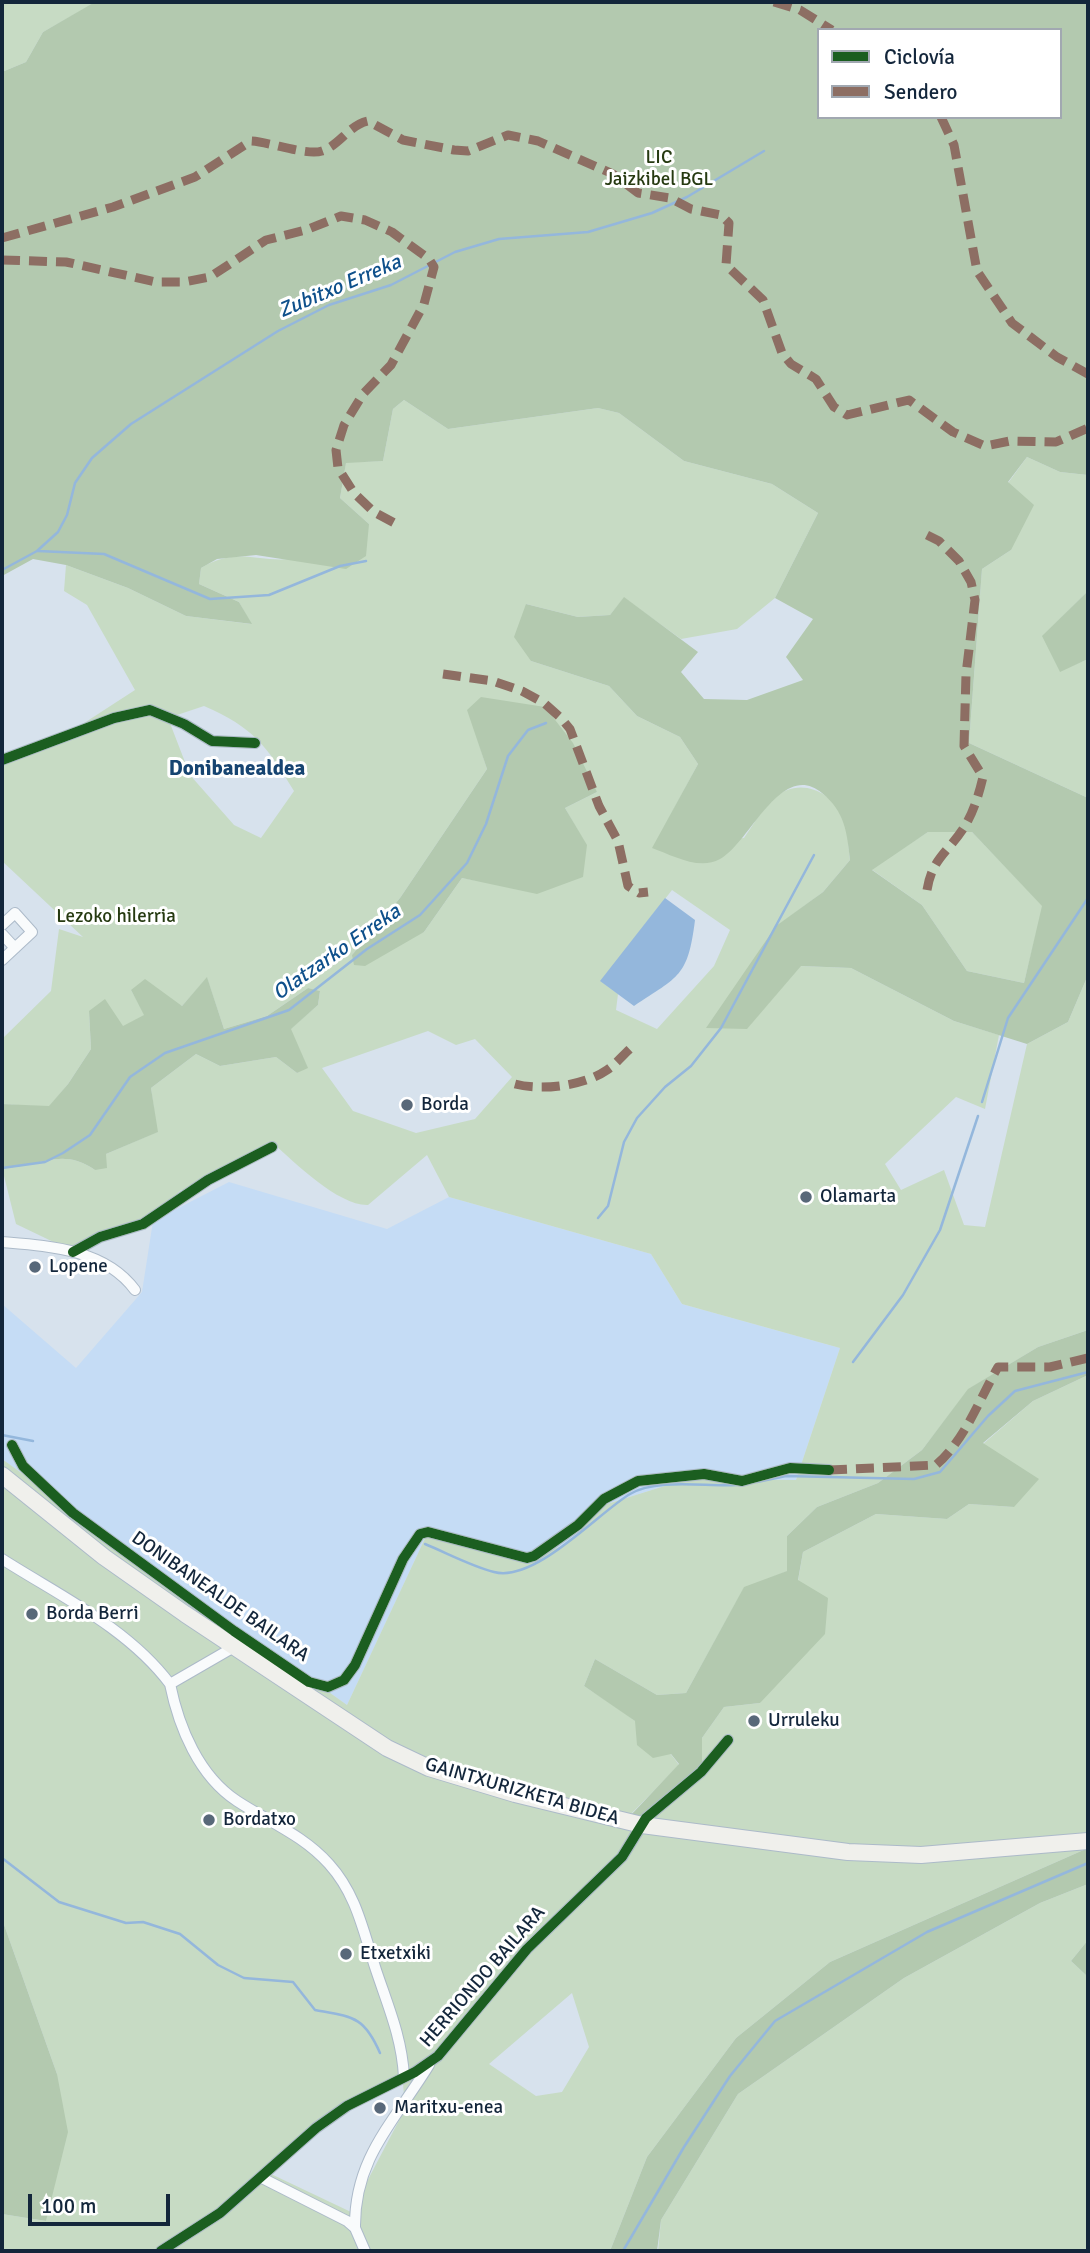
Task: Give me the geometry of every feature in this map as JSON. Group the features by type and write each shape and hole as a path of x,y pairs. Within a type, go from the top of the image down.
{"main road":[{"name":"GAINTXURIZKETA BIDEA","path":"2,1475 104,1557 234,1647 406,1758 515,1794 642,1825 848,1852 908,1854 1088,1841"}],"street":[{"path":"2,760 114,718 150,710 184,723 212,741 255,743"},
{"path":"2,925 15,913 32,932 2,960"},
{"path":"2,934 15,948"},
{"path":"73,1252 100,1237 143,1224 208,1180 272,1147"},
{"path":"2,1242 73,1252 105,1261 135,1290"},
{"name":"DONIBANEALDE BAILARA","path":"12,1445 23,1466 73,1513 234,1631 309,1682 328,1687 344,1680 355,1665 402,1559 420,1534 435,1534 527,1558 534,1556 578,1525 604,1499 638,1481 704,1474 742,1480 790,1468 829,1470"},
{"name":"HERRIONDO BAILARA","path":"2,1559 83,1608 153,1665 170,1684 192,1748 215,1784 235,1800 303,1839 329,1864 352,1895 396,2025 404,2077"},
{"path":"170,1684 234,1647"},
{"path":"642,1825 653,1811 702,1772 727,1740"},
{"name":"HERRIONDO BAILARA","path":"161,2251 199,2229 262,2178 316,2128 354,2102 430,2063 527,1949 581,1894 610,1871 634,1842 642,1825"},
{"path":"365,2251 355,2228 354,2199 365,2162 430,2063"},
{"path":"262,2178 355,2228"}],"shaded area":[{"path":"665,898 695,920 689,953 679,973 671,981 634,1006 600,981"},
{"path":"229,1182 387,1229 449,1197 651,1254 682,1304 840,1348 796,1480 687,1479 607,1504 565,1545 527,1558 428,1532 347,1705 2,1459 2,1304 76,1368 142,1292 153,1221"}],"green space":[{"path":"2,2 95,3 43,32 26,62 2,72"},
{"name":"LIC Jaizkibel BGL","path":"95,2 1088,2 1088,475 1060,472 1027,457 1008,482 1034,505 1011,550 982,569 969,743 1088,798 1088,975 1068,1022 1027,1044 954,1021 851,968 801,966 747,1029 706,1028 776,926 823,892 850,860 846,832 840,815 822,793 807,785 793,787 767,807 743,837 720,859 695,863 652,848 698,764 680,737 637,716 609,686 531,661 514,637 526,604 578,617 610,615 624,597 698,652 681,672 704,699 747,700 803,680 786,657 813,619 775,598 818,513 772,484 684,461 619,413 598,408 448,429 404,400 393,409 383,461 346,463 340,498 369,524 366,556 346,569 256,555 217,559 201,568 199,584 239,602 252,624 186,616 128,588 66,565 33,559 2,576 2,72 26,62 43,32","holes":["928,832 972,832 1042,906 1024,983 967,971 922,905 872,870"]},
{"name":"Lezoko hilerria","path":"404,400 448,429 598,408 619,413 684,461 772,484 818,513 775,598 737,629 681,639 624,598 610,615 578,617 526,604 531,661 609,686 637,716 680,737 698,764 653,848 744,838 773,799 793,788 803,787 822,793 844,817 850,860 823,892 776,927 747,1028 800,966 851,968 954,1021 999,1035 985,1109 956,1097 885,1164 901,1190 944,1170 964,1225 985,1227 1027,1044 1068,1022 1088,975 1088,1330 1038,1347 969,1389 922,1450 878,1483 817,1507 787,1536 788,1571 744,1588 686,1693 657,1695 595,1659 584,1686 648,1731 679,1765 631,1814 702,1776 702,1738 724,1707 760,1703 798,1581 803,1552 876,1514 947,1519 969,1504 1014,1507 983,1444 1033,1401 1088,1375 1088,1848 830,1962 736,2038 647,2157 610,2251 2,2251 2,2214 46,2221 57,2074 2,1919 2,1459 347,1705 428,1532 527,1558 565,1545 607,1504 687,1479 796,1480 840,1348 682,1304 651,1254 449,1197 427,1155 368,1205 344,1199 331,1191 274,1144 186,1191 181,1190 160,1213 68,1249 16,1224 2,1168 60,1159 83,1163 95,1170 106,1154 157,1132 151,1088 196,1054 220,1066 276,1057 297,1073 307,1067 290,1029 318,1005 320,991 308,988 267,1016 224,1029 207,978 182,1006 131,990 145,1015 123,1027 89,1011 91,1049 49,1107 2,1104 2,1039 51,991 59,929 83,937 2,861 2,756 61,738 135,690 87,605 64,591 66,565 128,588 186,616 251,624 239,602 199,584 201,568 225,558 298,557 369,524 340,498 346,462 383,461 393,409","holes":["204,706 247,730 275,761 294,791 261,838 234,825 190,775 168,718","468,709 597,792 565,808 586,845 490,883 462,878 424,932 352,955 400,898 487,769","672,890 730,930 714,966 657,1029 616,1010 618,994 601,981","428,1031 456,1045 475,1039 512,1077 475,1119 416,1133 353,1111 322,1068","572,1993 589,2047 562,2092 536,2096 489,2064","403,2083 405,2109 351,2212 271,2174 335,2114"]},
{"path":"1027,457 1060,472 1088,475 1088,591 1043,636 1060,671 1088,659 1088,798 969,743 982,569 1011,550 1008,483"},
{"path":"1088,591 1088,659 1060,672 1042,636"},
{"path":"481,697 545,707 573,743 597,792 565,808 587,845 583,877 537,894 462,878 424,932 365,966 354,965 352,955 400,898 487,769 467,710"},
{"path":"928,832 972,832 1043,906 1024,983 967,971 922,905 871,869"},
{"path":"207,977 224,1029 267,1016 308,988 320,991 318,1005 291,1029 308,1068 297,1073 276,1057 220,1066 196,1054 151,1088 158,1132 106,1154 107,1168 95,1170 83,1163 60,1159 2,1168 2,1104 49,1106 68,1084 91,1049 89,1011 105,999 123,1026 144,1015 131,990 145,979 182,1006"},
{"path":"1088,1330 1088,1375 1033,1401 983,1443 1039,1479 1014,1507 969,1504 947,1519 876,1514 803,1552 798,1580 828,1598 825,1634 760,1703 724,1707 702,1738 702,1776 651,1822 631,1815 679,1764 671,1754 653,1758 637,1745 635,1721 584,1686 595,1659 657,1695 686,1693 744,1587 787,1571 787,1536 817,1507 878,1483 922,1450 968,1389 1038,1347"},
{"path":"1088,1848 1088,1884 1040,1903 904,1978 738,2094 661,2220 657,2251 610,2251 647,2157 736,2038 830,1962"},
{"path":"1088,1884 1088,1940 1071,1961 1088,1977 1088,2251 658,2251 661,2220 738,2094 904,1978 1040,1903"},
{"path":"2,1919 57,2074 68,2132 46,2221 2,2214"},
{"path":"1088,1940 1088,1977 1071,1961"}],"waterway":[{"name":"Zubitxo Erreka","path":"2,570 37,551 58,532 67,515 75,483 92,458 131,424 278,331 329,305 391,285 455,252 499,239 588,232 652,213 687,197 764,151"},
{"path":"38,551 104,554 210,599 269,595 340,566 366,561"},
{"name":"Olatzarko Erreka","path":"2,1168 45,1162 63,1153 90,1135 130,1077 165,1053 289,1010 367,949 420,915 467,863 486,824 508,756 528,730 546,723"},
{"path":"598,1218 608,1206 624,1142 637,1118 665,1087 691,1066 721,1028 814,855"},
{"path":"982,1102 1008,1018 1088,898"},
{"path":"853,1362 903,1295 940,1230 978,1116"},
{"path":"757,1482 786,1476 914,1479 940,1472 988,1416 1015,1391 1088,1372"},
{"path":"2,1435 33,1441"},
{"path":"425,1544 485,1569 510,1573 547,1557 617,1503 641,1489 668,1485 736,1485"},
{"path":"2,1858 59,1902 126,1923 143,1922 180,1934 218,1965 244,1978 293,1982 315,2010 356,2020 368,2032 380,2053"},
{"path":"623,2251 684,2147 730,2076 775,2021 927,1932 1088,1863"}],"marked path":[{"path":"774,2 800,10 829,28"},
{"path":"942,119 954,145 977,271 1012,323 1057,357 1088,374"},
{"path":"2,238 113,207 195,177 251,141 307,152 322,151 361,123 368,121 403,140 454,150 468,151 508,135 538,141 613,174 638,193 670,198 691,209 721,215 729,223 726,265 763,300 782,353 791,364 816,379 834,407 847,415 909,400 953,432 985,446 1010,441 1056,442 1088,428"},
{"path":"2,260 66,262 156,282 184,282 210,277 266,240 306,230 341,216 365,220 392,232 429,259 434,267 424,304 391,365 363,394 344,425 336,450 338,468 354,493 374,512 398,525"},
{"path":"927,535 939,541 959,561 971,582 975,600 966,674 964,746 983,777 970,817 936,863 927,890"},
{"path":"443,674 493,681 522,691 544,703 561,718 570,729 599,806 618,841 628,886 639,893 648,892"},
{"path":"515,1084 549,1087 587,1080 607,1070 631,1048"},
{"path":"829,1470 936,1465 963,1432 998,1367 1050,1367 1088,1358"}],"cycle path":[{"path":"2,760 114,718 150,710 184,724 212,741 255,743"},
{"path":"73,1252 100,1237 143,1224 208,1180 272,1147"},
{"path":"12,1445 23,1466 73,1513 234,1631 309,1682 328,1687 344,1680 355,1665 403,1559 420,1534 428,1532 527,1558 534,1556 578,1525 604,1499 638,1481 704,1474 742,1481 790,1468 829,1470"},
{"path":"161,2251 220,2213 316,2128 347,2106 415,2072 438,2056 527,1949 622,1857 646,1818 701,1772 728,1740"}],"place":[{"name":"Borda","path":"407,1105"},
{"name":"Olamarta","path":"806,1197"},
{"name":"Lopene","path":"35,1267"},
{"name":"Borda Berri","path":"32,1614"},
{"name":"Urruleku","path":"754,1721"},
{"name":"Bordatxo","path":"209,1820"},
{"name":"Etxetxiki","path":"346,1954"},
{"name":"Maritxu-enea","path":"380,2108"}],"district":[{"name":"Donibanealdea","path":"237,769"}]}
